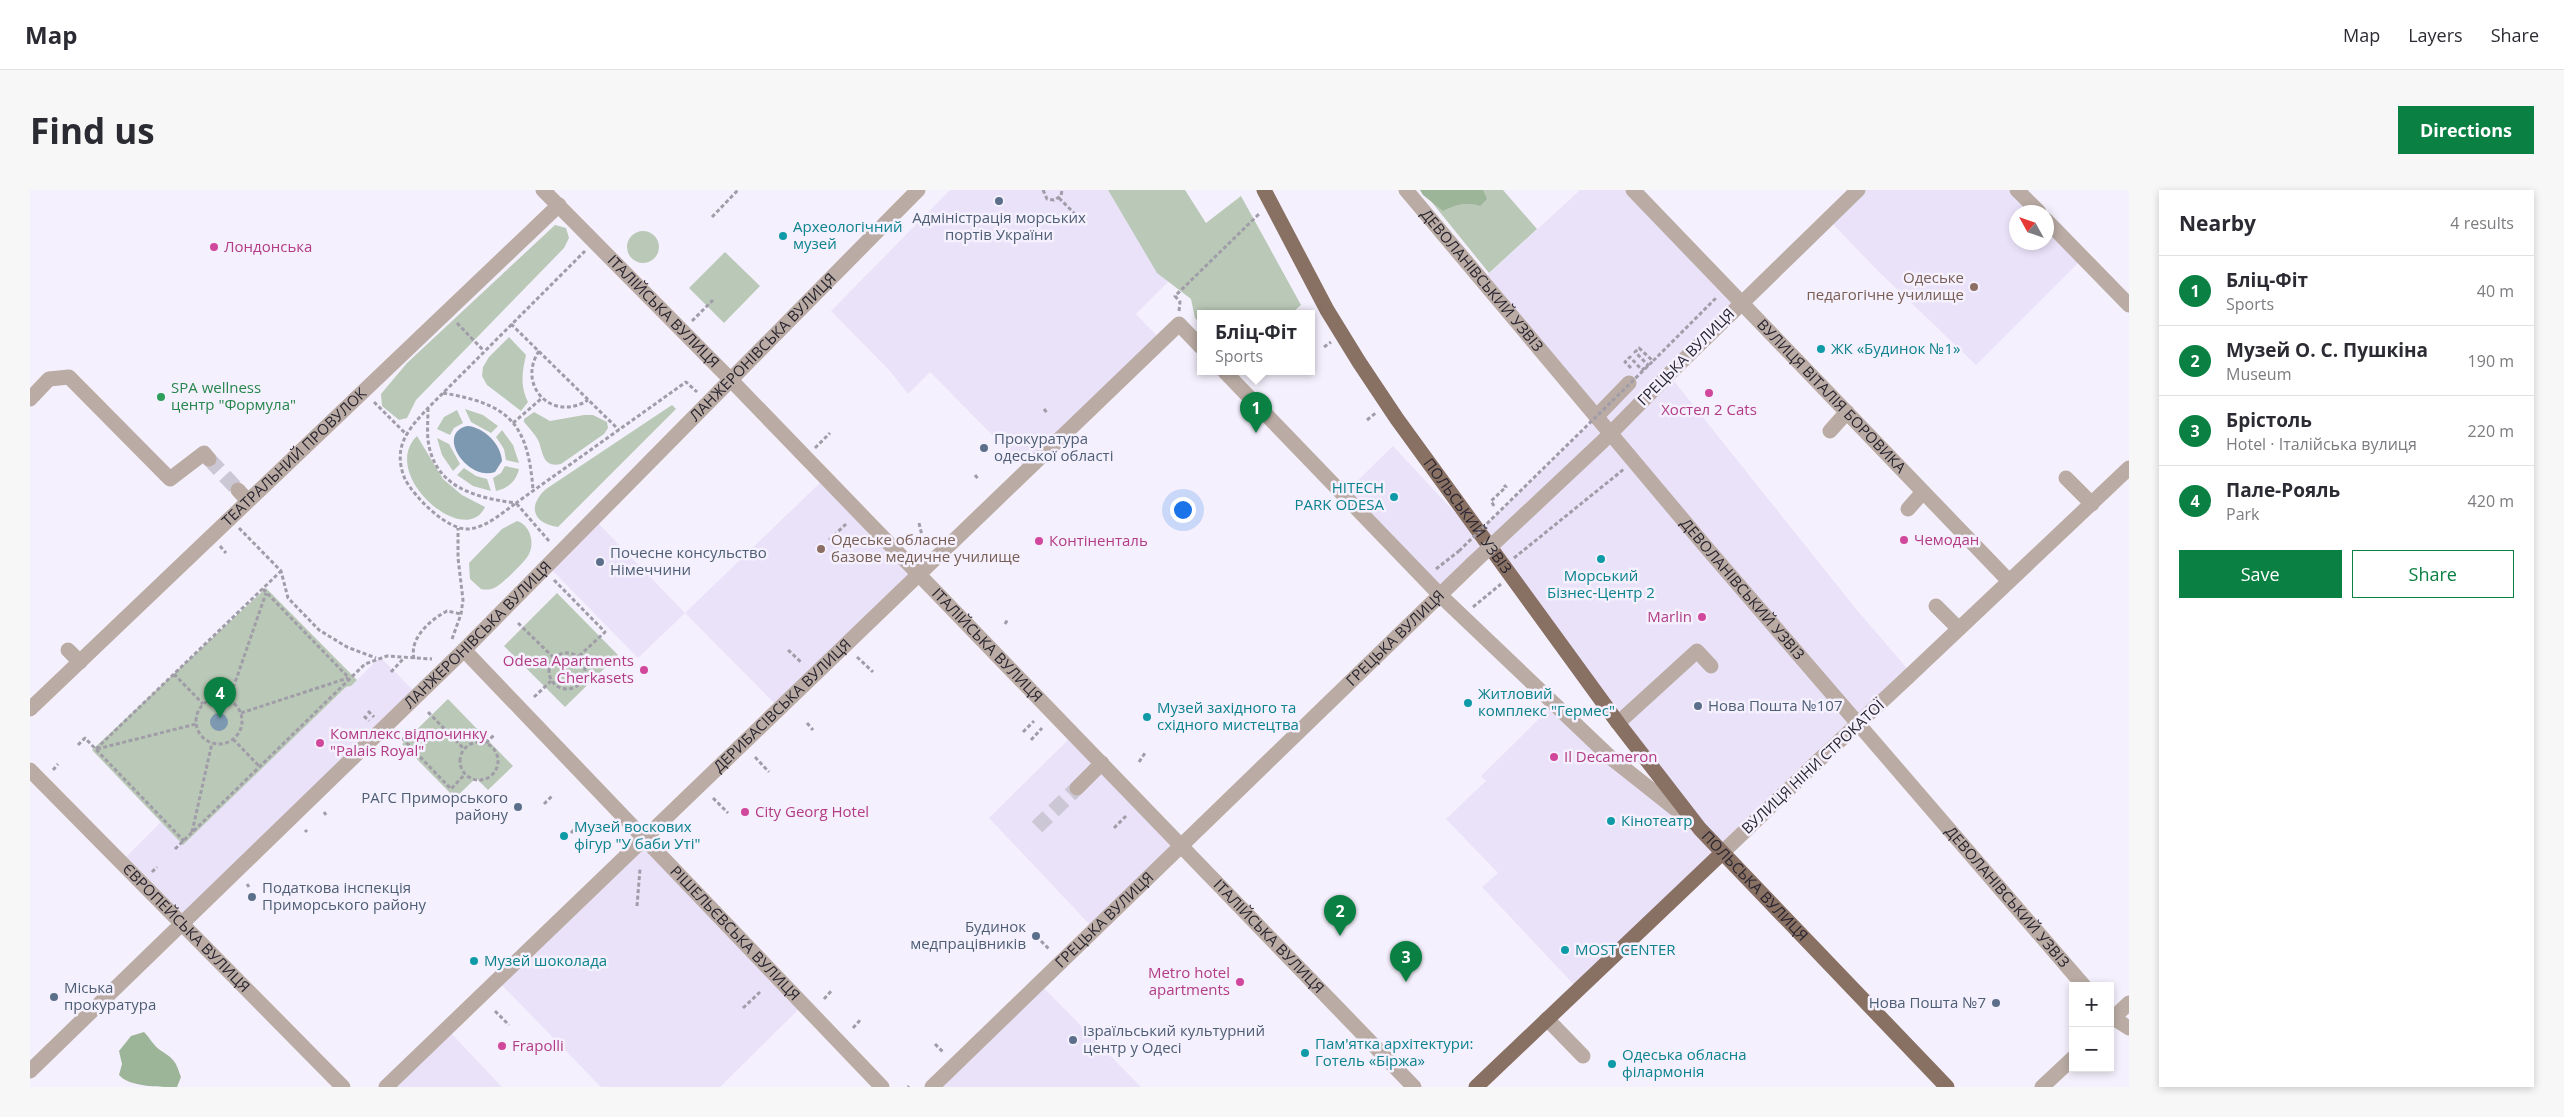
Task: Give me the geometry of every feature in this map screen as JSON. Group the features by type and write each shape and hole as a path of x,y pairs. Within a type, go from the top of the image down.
{"main road":[{"name":"ПОЛЬСЬКИЙ УЗВІЗ","path":"1267,196 1327,310 1359,362 1618,723 1697,826"},
{"name":"ПОЛЬСЬКА ВУЛИЦЯ","path":"1697,826 1947,1087"},
{"name":"ВУЛИЦЯ НІНИ СТРОКАТОЇ","path":"1476,1087 1722,853"}],"street":[{"name":"ІТАЛІЙСЬКА ВУЛИЦЯ","path":"543,190 730,379 1414,1087"},
{"name":"ЛАНЖЕРОНІВСЬКА ВУЛИЦЯ","path":"30,1071 464,650 918,190"},
{"name":"ДЕВОЛАНІВСЬКИЙ УЗВІЗ","path":"1406,190 1596,417 2081,982"},
{"name":"ВУЛИЦЯ ВІТАЛІЯ БОРОВИКА","path":"1633,190 2010,581"},
{"name":"ГРЕЦЬКА ВУЛИЦЯ","path":"932,1087 1180,845 1441,596 1472,564 1603,441 1741,302 1858,190"},
{"path":"2017,190 2032,205"},
{"name":"ТЕАТРАЛЬНИЙ ПРОВУЛОК","path":"30,709 559,205"},
{"path":"2054,228 2129,305"},
{"name":"ДЕРИБАСІВСЬКА ВУЛИЦЯ","path":"386,1087 1179,324 1197,343"},
{"name":"ПОЛЬСЬКА ВУЛИЦЯ","path":"1228,375 1441,596 1610,756 1697,826"},
{"path":"30,399 49,379 56,376 69,377 170,479 204,453 209,459"},
{"path":"1596,417 1629,384"},
{"path":"1830,431 1847,412"},
{"name":"ВУЛИЦЯ НІНИ СТРОКАТОЇ","path":"1722,853 1958,628 2128,470"},
{"path":"2066,478 2092,504"},
{"path":"238,490 248,501"},
{"path":"1908,510 1923,492"},
{"path":"1936,606 1958,628"},
{"path":"68,650 80,662"},
{"name":"РІШЕЛЬЄВСЬКА ВУЛИЦЯ","path":"464,650 882,1087"},
{"path":"1618,723 1698,651 1711,666"},
{"path":"1076,788 1102,763"},
{"name":"ЄВРОПЕЙСЬКА ВУЛИЦЯ","path":"30,770 343,1087"},
{"path":"2114,1017 2129,1003"},
{"path":"1547,1019 1584,1056"},
{"path":"2114,1019 2129,1028"},
{"path":"2042,1087 2069,1062"}],"path":[{"path":"712,217 738,190"},
{"path":"1043,190 1047,199 1054,200 1059,198"},
{"path":"1059,198 1062,190"},
{"path":"1175,296 1267,196"},
{"path":"1059,198 1082,222"},
{"path":"594,241 428,408 407,435 401,455 401,465 408,484 438,516 458,528 476,528 516,503 686,382 698,393"},
{"path":"1424,579 1459,551 1726,287"},
{"path":"682,331 713,300"},
{"path":"450,316 484,351"},
{"path":"511,324 619,430"},
{"path":"1629,384 1638,375 1625,362 1630,357 1642,370 1648,365 1635,352 1639,348 1653,361"},
{"path":"539,351 533,363 531,376 534,386 542,398 550,404 564,408 577,406 588,400"},
{"path":"443,393 481,400 501,412 514,423 524,439 530,454 533,491"},
{"path":"368,396 407,435"},
{"path":"514,423 542,398"},
{"path":"428,408 429,446 434,460 447,477 463,490 476,496 516,503 549,541"},
{"path":"1044,409 1048,414"},
{"path":"805,458 830,433"},
{"path":"1463,616 1508,571 1634,460"},
{"path":"975,476 979,480"},
{"path":"1494,506 1491,501 1506,487 1504,485"},
{"path":"919,523 924,544"},
{"path":"235,524 280,571 288,598 319,630 346,647 376,658"},
{"path":"829,540 846,524"},
{"path":"452,638 461,614 463,588 458,558 458,528"},
{"path":"543,569 605,632 578,657"},
{"path":"96,749 280,571"},
{"path":"262,589 349,678"},
{"path":"230,700 266,593"},
{"path":"414,659 412,646 434,619 447,611 461,614"},
{"path":"1005,624 1008,619"},
{"path":"518,623 554,658"},
{"path":"788,650 801,662"},
{"path":"563,654 578,657 582,662 584,672 576,686 565,689 551,681 549,667 554,658 563,654"},
{"path":"175,850 349,678 366,664 376,658 387,656 432,659"},
{"path":"858,657 873,672"},
{"path":"391,672 404,658"},
{"path":"174,674 203,704"},
{"path":"241,713 349,678"},
{"path":"534,697 551,681"},
{"path":"215,698 230,700 241,713 242,728 233,739 227,743 212,743 202,736 196,724 196,717 203,704 215,698"},
{"path":"368,711 374,718"},
{"path":"428,712 464,749"},
{"path":"364,716 370,722"},
{"path":"1023,732 1034,720"},
{"path":"96,749 196,724"},
{"path":"807,724 813,730"},
{"path":"1031,740 1042,728"},
{"path":"486,743 494,735"},
{"path":"78,745 85,738 184,840"},
{"path":"402,738 451,789 466,774"},
{"path":"233,739 259,766"},
{"path":"474,742 486,743 498,755 496,770 482,780 476,780 466,774 460,763 464,749 474,742"},
{"path":"192,833 212,743"},
{"path":"1139,762 1146,754"},
{"path":"755,757 770,772"},
{"path":"52,770 58,764"},
{"path":"544,804 553,795"},
{"path":"713,798 728,813"},
{"path":"1114,828 1126,816"},
{"path":"571,833 580,823"},
{"path":"152,872 157,867"},
{"path":"637,906 640,869"},
{"path":"1041,941 1050,950"},
{"path":"824,999 832,990"},
{"path":"743,1008 760,992"},
{"path":"495,1011 508,1025"},
{"path":"853,1028 861,1019"},
{"path":"935,1044 943,1052"}],"shaded area":[{"path":"950,190 1108,190 1157,272 1168,282 1136,314 1160,339 1026,469 930,372 908,394 890,371 831,311"},
{"path":"1580,190 1626,190 1737,305 1610,432 1482,280"},
{"name":"Одеське педагогічне училище","path":"1860,190 2016,190 2031,205 2009,205 2009,250 2054,250 2054,228 2083,258 1976,365 1878,271 1829,220"},
{"path":"1670,376 1856,609 1911,673 1858,723 1613,433"},
{"path":"1596,419 1857,723 1722,851 1480,531"},
{"path":"1393,446 1487,547 1440,593 1344,494"},
{"path":"824,479 914,574 778,707 685,613"},
{"path":"594,519 685,613 638,658 548,566"},
{"path":"380,657 415,692 181,921 122,861 161,822 183,845 346,687 351,686"},
{"path":"1552,706 1722,853 1577,988 1482,887 1498,873 1446,819 1486,781 1481,776"},
{"path":"1072,736 1179,845 1092,927 989,818"},
{"path":"644,842 800,1008 720,1087 601,1087 497,980"},
{"path":"1041,985 1141,1087 937,1087"},
{"path":"447,1029 502,1087 387,1087"}],"green space":[{"path":"1108,190 1185,190 1206,223 1241,196 1301,305 1295,310 1197,310 1197,320 1191,299 1157,273"},
{"path":"1420,190 1483,190 1487,199 1480,206 1461,204 1443,211 1423,195"},
{"path":"1422,190 1503,190 1537,229 1489,273"},
{"path":"555,225 566,228 569,238 564,248 416,400 407,418 399,420 382,406 381,394 407,363"},
{"path":"643,231 654,236 659,247 654,258 643,263 632,258 627,247 632,236"},
{"path":"725,252 760,286 724,323 689,288"},
{"path":"509,337 526,355 523,379 528,402 521,411 487,385 482,376 483,367 489,357"},
{"path":"672,405 676,409 558,527 543,522 538,518 535,508 536,502 546,489"},
{"path":"465,409 483,415 498,426 491,433 471,422"},
{"path":"457,410 463,423 454,428 450,435 437,429 444,417"},
{"path":"534,412 550,421 593,415 607,422 608,428 604,434 561,464 555,465 545,459 538,439 524,422 524,419"},
{"path":"502,430 513,445 519,463 506,460 504,449 496,437"},
{"path":"417,436 443,479 462,495 485,507 475,518 460,519 444,513 429,502 416,487 408,469 408,452"},
{"path":"437,438 449,444 460,464 453,471 442,455"},
{"path":"505,466 519,469 518,473 508,486 496,491 493,478 501,473"},
{"path":"464,468 476,476 487,479 491,491 473,486 457,475"},
{"path":"517,521 525,526 530,534 531,549 529,554 509,577 499,585 487,590 481,589 470,579 469,563 502,529"},
{"path":"266,588 357,680 351,686 346,687 183,845 92,750"},
{"path":"557,593 618,655 565,707 504,646"},
{"path":"448,699 513,766 488,790 476,778 455,798 402,744"},
{"path":"144,1032 176,1064 181,1077 177,1087 137,1084 119,1075 122,1064 119,1051 131,1036"}],"water":[{"path":"467,426 479,429 495,443 502,461 495,472 485,473 475,470 459,456 454,438 458,431"},
{"path":"219,713 225,716 228,722 225,728 219,731 213,728 210,722 213,716"}],"tunnel":[{"path":"209,459 238,490"},
{"path":"1037,827 1077,788"}],"place":[{"name":"Адміністрація морських портів України","path":"999,201"},
{"name":"Археологічний музей","path":"783,236"},
{"name":"Лондонська","path":"214,247"},
{"name":"Одеське педагогічне училище","path":"1974,287"},
{"name":"ЖК «Будинок №1»","path":"1821,349"},
{"name":"Хостел 2 Cats","path":"1709,393"},
{"name":"SPA wellness центр \"Формула\"","path":"161,397"},
{"name":"Бліц-Фіт","path":"1256,433"},
{"name":"Прокуратура одеської області","path":"984,448"},
{"name":"HITECH PARK ODESA","path":"1394,497"},
{"name":"Чемодан","path":"1904,540"},
{"name":"Контіненталь","path":"1039,541"},
{"name":"Одеське обласне базове медичне училище","path":"821,549"},
{"name":"Морський Бізнес-Центр 2","path":"1601,559"},
{"name":"Почесне консульство Німеччини","path":"600,562"},
{"name":"Marlin","path":"1702,617"},
{"name":"Odesa Apartments Cherkasets","path":"644,670"},
{"name":"Житловий комплекс \"Гермес\"","path":"1468,703"},
{"name":"Нова Пошта №107","path":"1698,706"},
{"name":"Музей західного та східного мистецтва","path":"1147,717"},
{"name":"Пале-Рояль","path":"220,718"},
{"name":"Комплекс відпочинку \"Palais Royal\"","path":"320,743"},
{"name":"Il Decameron","path":"1554,757"},
{"name":"РАГС Приморського району","path":"518,807"},
{"name":"City Georg Hotel","path":"745,812"},
{"name":"Кінотеатр","path":"1611,821"},
{"name":"Музей воскових фігур \"У баби Уті\"","path":"564,836"},
{"name":"Податкова інспекція Приморського району","path":"252,897"},
{"name":"Будинок медпрацівників","path":"1036,936"},
{"name":"Музей О. С. Пушкіна","path":"1340,936"},
{"name":"MOST CENTER","path":"1565,950"},
{"name":"Музей шоколада","path":"474,961"},
{"name":"Metro hotel apartments","path":"1240,982"},
{"name":"Брістоль","path":"1406,982"},
{"name":"Міська прокуратура","path":"54,997"},
{"name":"Нова Пошта №7","path":"1996,1003"},
{"name":"Ізраїльський культурний центр у Одесі","path":"1073,1040"},
{"name":"Frapolli","path":"502,1046"},
{"name":"Пам'ятка архітектури: Готель «Біржа»","path":"1305,1053"},
{"name":"Одеська обласна філармонія","path":"1612,1064"}]}
